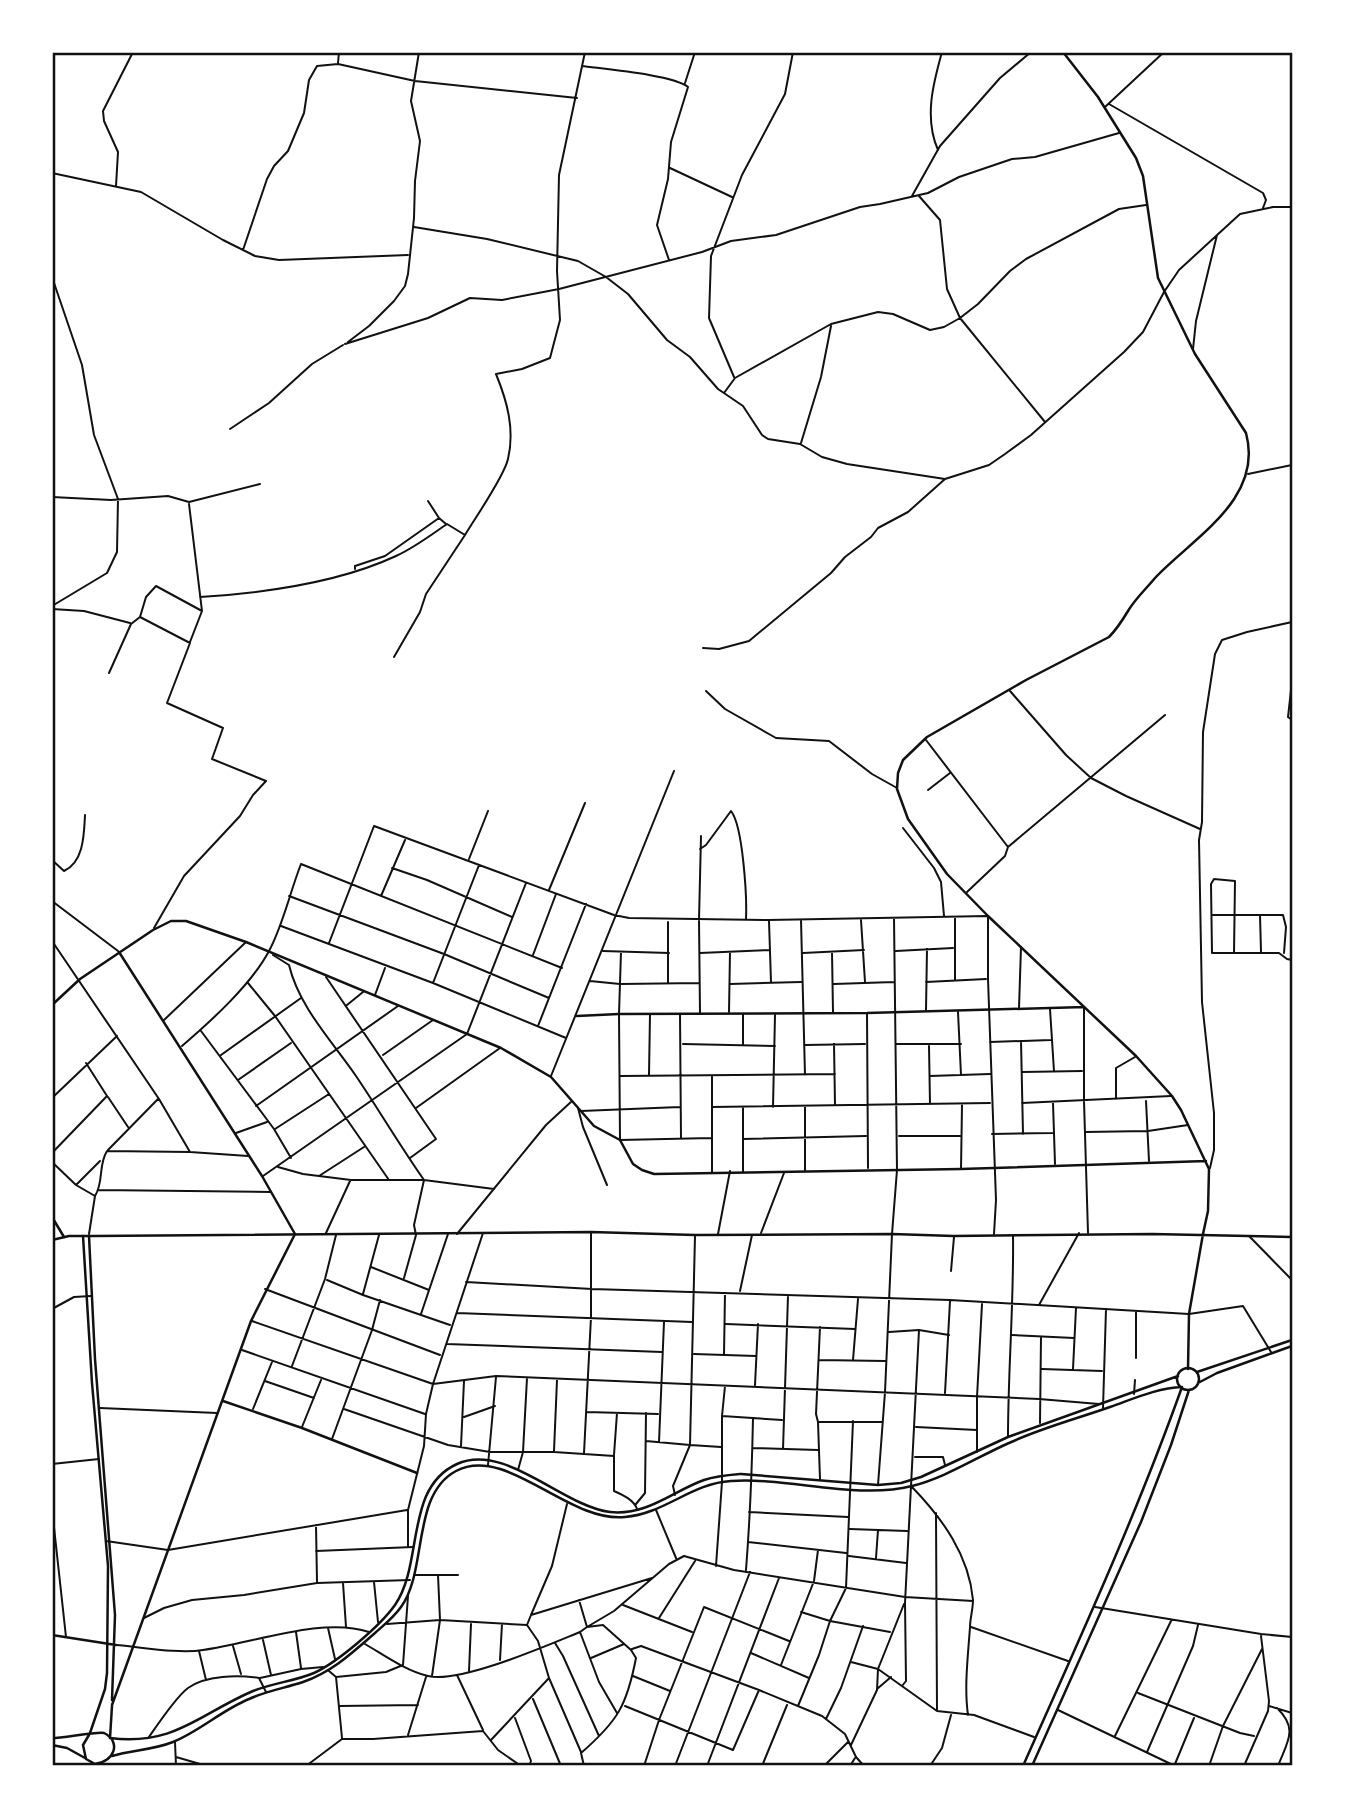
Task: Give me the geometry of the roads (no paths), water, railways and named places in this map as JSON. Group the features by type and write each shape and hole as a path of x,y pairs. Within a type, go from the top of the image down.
{"main road":[{"path":"1063,52 1121,132 1143,176 1158,278 1193,350 1246,433 1250,446 1248,474 1229,506 1143,592 1128,610 1120,626 1109,637 951,722 925,739 903,760 897,789 903,808 917,833 947,874 1136,1056 1172,1096 1189,1125 1209,1169 1208,1211 1189,1314 1188,1368"},
{"path":"52,1005 80,979 153,930 171,921 186,921 246,942 501,1048 551,1077 593,1126 620,1140 633,1164 654,1174 961,1169 1206,1161"},
{"path":"120,952 250,1156 295,1234"},
{"path":"576,1016 650,1013 867,1013 1084,1007"},
{"path":"52,1217 64,1237"},
{"path":"52,1240 83,1236 592,1232 954,1236 1088,1233 1293,1237"},
{"path":"112,1705 251,1321 295,1234"},
{"path":"83,1236 106,1541 108,1644 105,1689 83,1745 87,1766"},
{"path":"89,1236 116,1645 110,1738 114,1748 106,1766"},
{"path":"1188,1368 1197,1372 1293,1340"},
{"path":"1032,1766 1141,1522 1189,1390 1217,1373 1293,1346"},
{"path":"52,1738 100,1732 110,1738 148,1738 173,1733 264,1687 306,1676 336,1660 394,1606 406,1579 426,1494 438,1477 460,1462 489,1459 594,1508 610,1512 653,1506 704,1480 721,1475 878,1485 911,1480 1008,1437 1134,1394 1178,1376 1188,1368"},
{"path":"1197,1372 1198,1383"},
{"path":"1023,1766 1154,1466 1182,1387 1178,1376"},
{"path":"112,1756 175,1741 243,1701 304,1682 329,1671 364,1644 398,1611 408,1595 432,1498 454,1472 472,1466 488,1465 587,1513 606,1517 633,1516 656,1510 700,1488 722,1482 753,1481 885,1490 924,1482 1012,1441 1163,1389 1182,1387 1189,1390"},
{"path":"223,1401 302,1427 417,1473"},
{"path":"52,1635 116,1645"},
{"path":"52,1745 66,1748 95,1763 108,1760"}],"street":[{"path":"116,187 118,152 104,121 103,111 133,52"},
{"path":"338,64 339,52"},
{"path":"230,429 269,403 312,364 369,326 405,286 414,227 415,181 420,141 411,101 419,52"},
{"path":"394,657 420,612 426,594 465,535 508,461 509,410 496,374 522,369 550,358 560,320 557,271 559,175 577,98 584,52"},
{"path":"684,84 695,52"},
{"path":"735,378 709,318 713,247 753,151 785,94 793,52"},
{"path":"938,150 932,135 931,112 933,86 942,52"},
{"path":"912,197 938,150 999,78 1031,52"},
{"path":"1105,108 1164,52"},
{"path":"243,250 267,179 274,166 288,151 304,113 309,80 317,66 338,64 415,81 577,98"},
{"path":"582,66 684,84 688,87 671,142 669,168 657,225 669,261"},
{"path":"1109,104 1263,193 1266,200 1262,209"},
{"path":"345,344 428,318 470,298 502,300 559,289 731,242 776,235 860,207 919,195 959,177 1012,159 1035,157 1121,132"},
{"path":"669,168 733,197"},
{"path":"52,173 141,192 256,256 279,260 410,255"},
{"path":"919,195 940,220 947,289 960,318 1045,422"},
{"path":"724,393 735,378 831,324 878,312 892,314 930,330 944,327 978,304 1010,271 1026,259 1119,209 1147,205"},
{"path":"703,648 719,649 749,641 831,573 878,528 908,512 945,479 989,465 1031,435 1143,332 1164,292 1180,270 1240,214 1293,207"},
{"path":"414,227 487,239 558,255 578,261 606,277 628,294 667,340 690,357 718,389 743,405 762,435 768,439 800,444 822,457 847,464 945,479"},
{"path":"1193,350 1196,321 1217,233"},
{"path":"52,276 82,365 94,435 118,499 117,552 107,573 52,608"},
{"path":"800,444 821,377 831,324"},
{"path":"1248,474 1293,465"},
{"path":"52,497 118,499 168,496 189,502 260,484"},
{"path":"428,501 439,518 465,535"},
{"path":"153,930 184,876 240,816 266,781 212,759 223,728 167,703 202,611 189,502"},
{"path":"355,571 355,566 385,556 439,518"},
{"path":"200,597 236,595 355,571 400,554 447,524"},
{"path":"109,673 131,624 140,617 146,597 156,586 202,611"},
{"path":"52,608 85,611 131,624"},
{"path":"140,617 190,643"},
{"path":"1209,1169 1214,1150 1214,1113 1202,1002 1199,850 1203,806 1202,743 1216,650 1222,640 1293,622"},
{"path":"1293,681 1288,717 1293,720"},
{"path":"1009,690 1066,755 1091,778 1200,829"},
{"path":"706,691 725,709 776,738 829,741 872,774 897,789"},
{"path":"966,894 1005,856 1008,847 1165,715"},
{"path":"925,739 1008,847"},
{"path":"551,1077 674,771"},
{"path":"928,790 950,772"},
{"path":"549,890 585,803"},
{"path":"469,860 488,811"},
{"path":"700,850 731,811 738,828 746,920"},
{"path":"52,860 64,871 74,863 82,847 85,815"},
{"path":"329,943 374,827 614,915 629,918 768,920 988,916 991,1103 996,1200 994,1235"},
{"path":"903,828 934,868 941,882 944,916"},
{"path":"700,1014 698,920 701,836"},
{"path":"381,897 405,839"},
{"path":"181,1047 247,982 269,952 301,864 562,968"},
{"path":"433,984 479,864"},
{"path":"392,868 513,917"},
{"path":"1234,953 1236,881 1214,879 1211,884 1212,953 1284,954"},
{"path":"262,1177 467,1034 526,882"},
{"path":"533,956 557,894"},
{"path":"288,895 444,954 549,998"},
{"path":"52,901 120,952"},
{"path":"538,1027 586,904"},
{"path":"1211,915 1285,916 1284,954 1287,959 1293,960"},
{"path":"1260,915 1261,953"},
{"path":"955,916 955,980"},
{"path":"878,1485 897,1170 894,917"},
{"path":"801,919 805,1075"},
{"path":"861,919 865,982"},
{"path":"668,920 668,984"},
{"path":"768,920 771,983"},
{"path":"280,926 566,1038"},
{"path":"52,941 118,1035 190,1152"},
{"path":"164,1020 246,942"},
{"path":"1019,1009 1021,946"},
{"path":"895,951 955,948"},
{"path":"926,1011 927,949"},
{"path":"602,950 669,953"},
{"path":"699,953 769,950"},
{"path":"802,953 864,950"},
{"path":"269,952 289,965 293,983 301,998 424,1180 414,1225 416,1235 404,1278"},
{"path":"621,952 620,1140 712,1138"},
{"path":"729,1013 730,952"},
{"path":"832,952 833,1013"},
{"path":"374,996 386,966"},
{"path":"325,976 436,1139 409,1158"},
{"path":"926,982 988,979"},
{"path":"590,981 620,984 700,983"},
{"path":"730,984 802,981"},
{"path":"247,982 275,1016 389,1180"},
{"path":"834,984 895,982"},
{"path":"346,1006 363,992"},
{"path":"220,1056 301,998"},
{"path":"256,1106 399,1006"},
{"path":"1084,1007 1083,1071 1088,1233"},
{"path":"1050,1008 1054,1071"},
{"path":"958,1010 961,1075"},
{"path":"649,1075 650,1013"},
{"path":"743,1013 743,1045"},
{"path":"867,1013 868,1169"},
{"path":"680,1014 681,1139"},
{"path":"773,1107 775,1014"},
{"path":"382,1056 433,1019"},
{"path":"201,1030 274,1129 291,1158"},
{"path":"52,1098 118,1035"},
{"path":"990,1042 1052,1040"},
{"path":"1021,1041 1023,1134"},
{"path":"237,1080 293,1042"},
{"path":"682,1044 775,1045"},
{"path":"834,1044 835,1105"},
{"path":"805,1045 866,1044"},
{"path":"895,1044 961,1044"},
{"path":"929,1044 930,1105"},
{"path":"416,1108 501,1048"},
{"path":"1116,1100 1116,1068 1136,1056"},
{"path":"86,1063 129,1128"},
{"path":"1023,1072 1083,1071"},
{"path":"619,1076 835,1074"},
{"path":"930,1076 991,1074"},
{"path":"712,1076 712,1172"},
{"path":"274,1129 330,1093"},
{"path":"52,1153 107,1096"},
{"path":"1022,1103 1172,1096"},
{"path":"1145,1098 1149,1162"},
{"path":"76,1185 159,1099"},
{"path":"456,1234 546,1125 573,1100"},
{"path":"1053,1102 1055,1165"},
{"path":"712,1108 991,1103"},
{"path":"961,1169 962,1104"},
{"path":"577,1105 583,1127 607,1185"},
{"path":"804,1106 805,1171"},
{"path":"581,1111 681,1107"},
{"path":"743,1107 743,1172"},
{"path":"235,1133 268,1122"},
{"path":"1085,1132 1148,1131 1189,1125"},
{"path":"992,1135 1054,1133"},
{"path":"743,1139 867,1136"},
{"path":"897,1136 961,1136"},
{"path":"318,1176 364,1147"},
{"path":"107,1151 250,1156"},
{"path":"89,1236 101,1159"},
{"path":"52,1162 76,1185 95,1196"},
{"path":"277,1167 351,1180 424,1180 494,1189"},
{"path":"718,1235 730,1171"},
{"path":"761,1235 784,1171"},
{"path":"325,1234 351,1180"},
{"path":"98,1191 272,1192"},
{"path":"584,1454 592,1317 592,1232"},
{"path":"408,1546 408,1510 433,1384 484,1233"},
{"path":"1038,1306 1079,1233"},
{"path":"292,1368 326,1279 336,1234"},
{"path":"421,1315 449,1234"},
{"path":"363,1295 379,1235"},
{"path":"675,1495 673,1486 690,1445 695,1235"},
{"path":"740,1292 752,1235"},
{"path":"1008,1437 1014,1305 1013,1235"},
{"path":"951,1271 954,1236"},
{"path":"1249,1236 1293,1280"},
{"path":"371,1267 430,1290"},
{"path":"326,1279 451,1326"},
{"path":"466,1282 592,1289 950,1300 1189,1314 1243,1306 1272,1353"},
{"path":"265,1289 441,1355"},
{"path":"724,1354 725,1292"},
{"path":"783,1449 788,1295"},
{"path":"52,1309 74,1297 92,1297"},
{"path":"853,1360 858,1298"},
{"path":"332,1440 362,1360 380,1300"},
{"path":"945,1395 950,1300"},
{"path":"977,1452 982,1303"},
{"path":"1073,1369 1076,1307"},
{"path":"1104,1409 1106,1308"},
{"path":"1136,1310 1136,1358"},
{"path":"456,1313 694,1322"},
{"path":"251,1321 433,1384 496,1376 1008,1397 1102,1404"},
{"path":"659,1442 664,1321"},
{"path":"726,1324 855,1329"},
{"path":"755,1386 758,1324"},
{"path":"820,1327 817,1389 820,1480"},
{"path":"888,1332 919,1330 950,1335"},
{"path":"902,1686 906,1681 907,1666 905,1597 919,1330"},
{"path":"1011,1335 1074,1338"},
{"path":"1040,1426 1041,1337"},
{"path":"446,1343 663,1352"},
{"path":"240,1350 426,1414"},
{"path":"693,1354 756,1356"},
{"path":"819,1360 886,1361"},
{"path":"252,1411 272,1361"},
{"path":"1041,1369 1104,1371"},
{"path":"488,1465 496,1376"},
{"path":"517,1471 523,1452 527,1377"},
{"path":"302,1427 321,1379"},
{"path":"554,1452 558,1379"},
{"path":"264,1380 314,1398"},
{"path":"1134,1394 1135,1380"},
{"path":"461,1447 464,1381"},
{"path":"716,1566 725,1385"},
{"path":"463,1417 495,1406"},
{"path":"99,1408 218,1413"},
{"path":"344,1409 461,1447 490,1452 614,1456"},
{"path":"586,1412 660,1414"},
{"path":"617,1413 614,1491 636,1505 637,1510"},
{"path":"636,1505 645,1493 646,1413"},
{"path":"722,1416 783,1420"},
{"path":"674,1766 748,1571 753,1418"},
{"path":"798,1706 830,1620 846,1588 853,1421"},
{"path":"818,1422 883,1422"},
{"path":"915,1427 978,1430"},
{"path":"646,1441 722,1447"},
{"path":"752,1448 818,1450"},
{"path":"913,1457 943,1457 946,1466"},
{"path":"52,1464 103,1460"},
{"path":"911,1486 936,1512 953,1537 962,1557 973,1601 968,1715"},
{"path":"527,1625 552,1566 567,1503"},
{"path":"52,1509 66,1637"},
{"path":"106,1541 168,1549 408,1510"},
{"path":"656,1510 677,1559"},
{"path":"748,1512 849,1518"},
{"path":"936,1512 937,1711"},
{"path":"316,1525 317,1584"},
{"path":"848,1529 908,1531"},
{"path":"876,1559 878,1530"},
{"path":"748,1542 818,1549 907,1563"},
{"path":"316,1551 414,1547"},
{"path":"781,1665 814,1581 818,1549"},
{"path":"364,1644 426,1676 469,1672 580,1632 622,1604 653,1577 684,1556 716,1566 846,1588 905,1597 973,1601"},
{"path":"658,1619 696,1559"},
{"path":"413,1575 458,1574"},
{"path":"432,1677 440,1620 438,1575"},
{"path":"527,1625 531,1615 653,1577"},
{"path":"707,1766 780,1577"},
{"path":"373,1580 378,1623"},
{"path":"143,1618 164,1608 192,1600 317,1584 412,1580"},
{"path":"343,1582 346,1628"},
{"path":"403,1665 408,1595"},
{"path":"579,1600 587,1627"},
{"path":"877,1690 878,1669 905,1603"},
{"path":"622,1604 693,1632"},
{"path":"644,1766 659,1720 704,1607 789,1641"},
{"path":"1094,1607 1293,1637"},
{"path":"801,1612 891,1633"},
{"path":"1115,1737 1172,1619"},
{"path":"386,1624 440,1620 527,1625 535,1634 549,1678 584,1766"},
{"path":"469,1672 471,1622"},
{"path":"500,1661 502,1623"},
{"path":"1147,1752 1193,1646 1198,1623"},
{"path":"581,1753 599,1737 624,1705 636,1658 631,1650 603,1625 587,1627"},
{"path":"826,1719 841,1688 863,1626"},
{"path":"970,1626 1069,1662"},
{"path":"328,1628 336,1660"},
{"path":"116,1645 199,1651 295,1631 346,1628 369,1631 372,1635"},
{"path":"295,1631 301,1669"},
{"path":"580,1632 606,1695 618,1713"},
{"path":"1244,1766 1268,1706 1261,1634"},
{"path":"262,1639 271,1676"},
{"path":"554,1642 599,1737"},
{"path":"590,1659 624,1644"},
{"path":"233,1645 241,1675"},
{"path":"631,1650 641,1646 759,1689 826,1719 845,1734 856,1757 864,1766"},
{"path":"1209,1766 1223,1726 1262,1648"},
{"path":"199,1651 206,1681"},
{"path":"751,1653 810,1678"},
{"path":"851,1662 878,1669 937,1711 974,1715 1035,1738"},
{"path":"329,1671 336,1676 386,1672 403,1665"},
{"path":"148,1738 187,1689 206,1681 241,1675 259,1678 323,1667"},
{"path":"457,1675 490,1740 498,1751 521,1766"},
{"path":"336,1676 342,1739"},
{"path":"407,1736 426,1676"},
{"path":"633,1676 671,1692"},
{"path":"851,1745 877,1690 891,1677"},
{"path":"259,1678 266,1692"},
{"path":"490,1740 549,1678"},
{"path":"624,1705 733,1750 759,1689"},
{"path":"1137,1693 1256,1736"},
{"path":"532,1697 561,1766"},
{"path":"762,1766 788,1703"},
{"path":"339,1706 418,1705"},
{"path":"1268,1706 1293,1713"},
{"path":"1057,1709 1175,1765 1195,1716"},
{"path":"1277,1709 1289,1724 1291,1732 1278,1766"},
{"path":"930,1766 947,1737 951,1714"},
{"path":"514,1716 531,1761 529,1766"},
{"path":"306,1766 342,1739 484,1731"},
{"path":"175,1741 176,1766"},
{"path":"824,1766 849,1741"},
{"path":"1286,1745 1293,1746"},
{"path":"176,1757 207,1766"},
{"path":"850,1766 856,1757"},
{"path":"933,1761 939,1766"}]}
